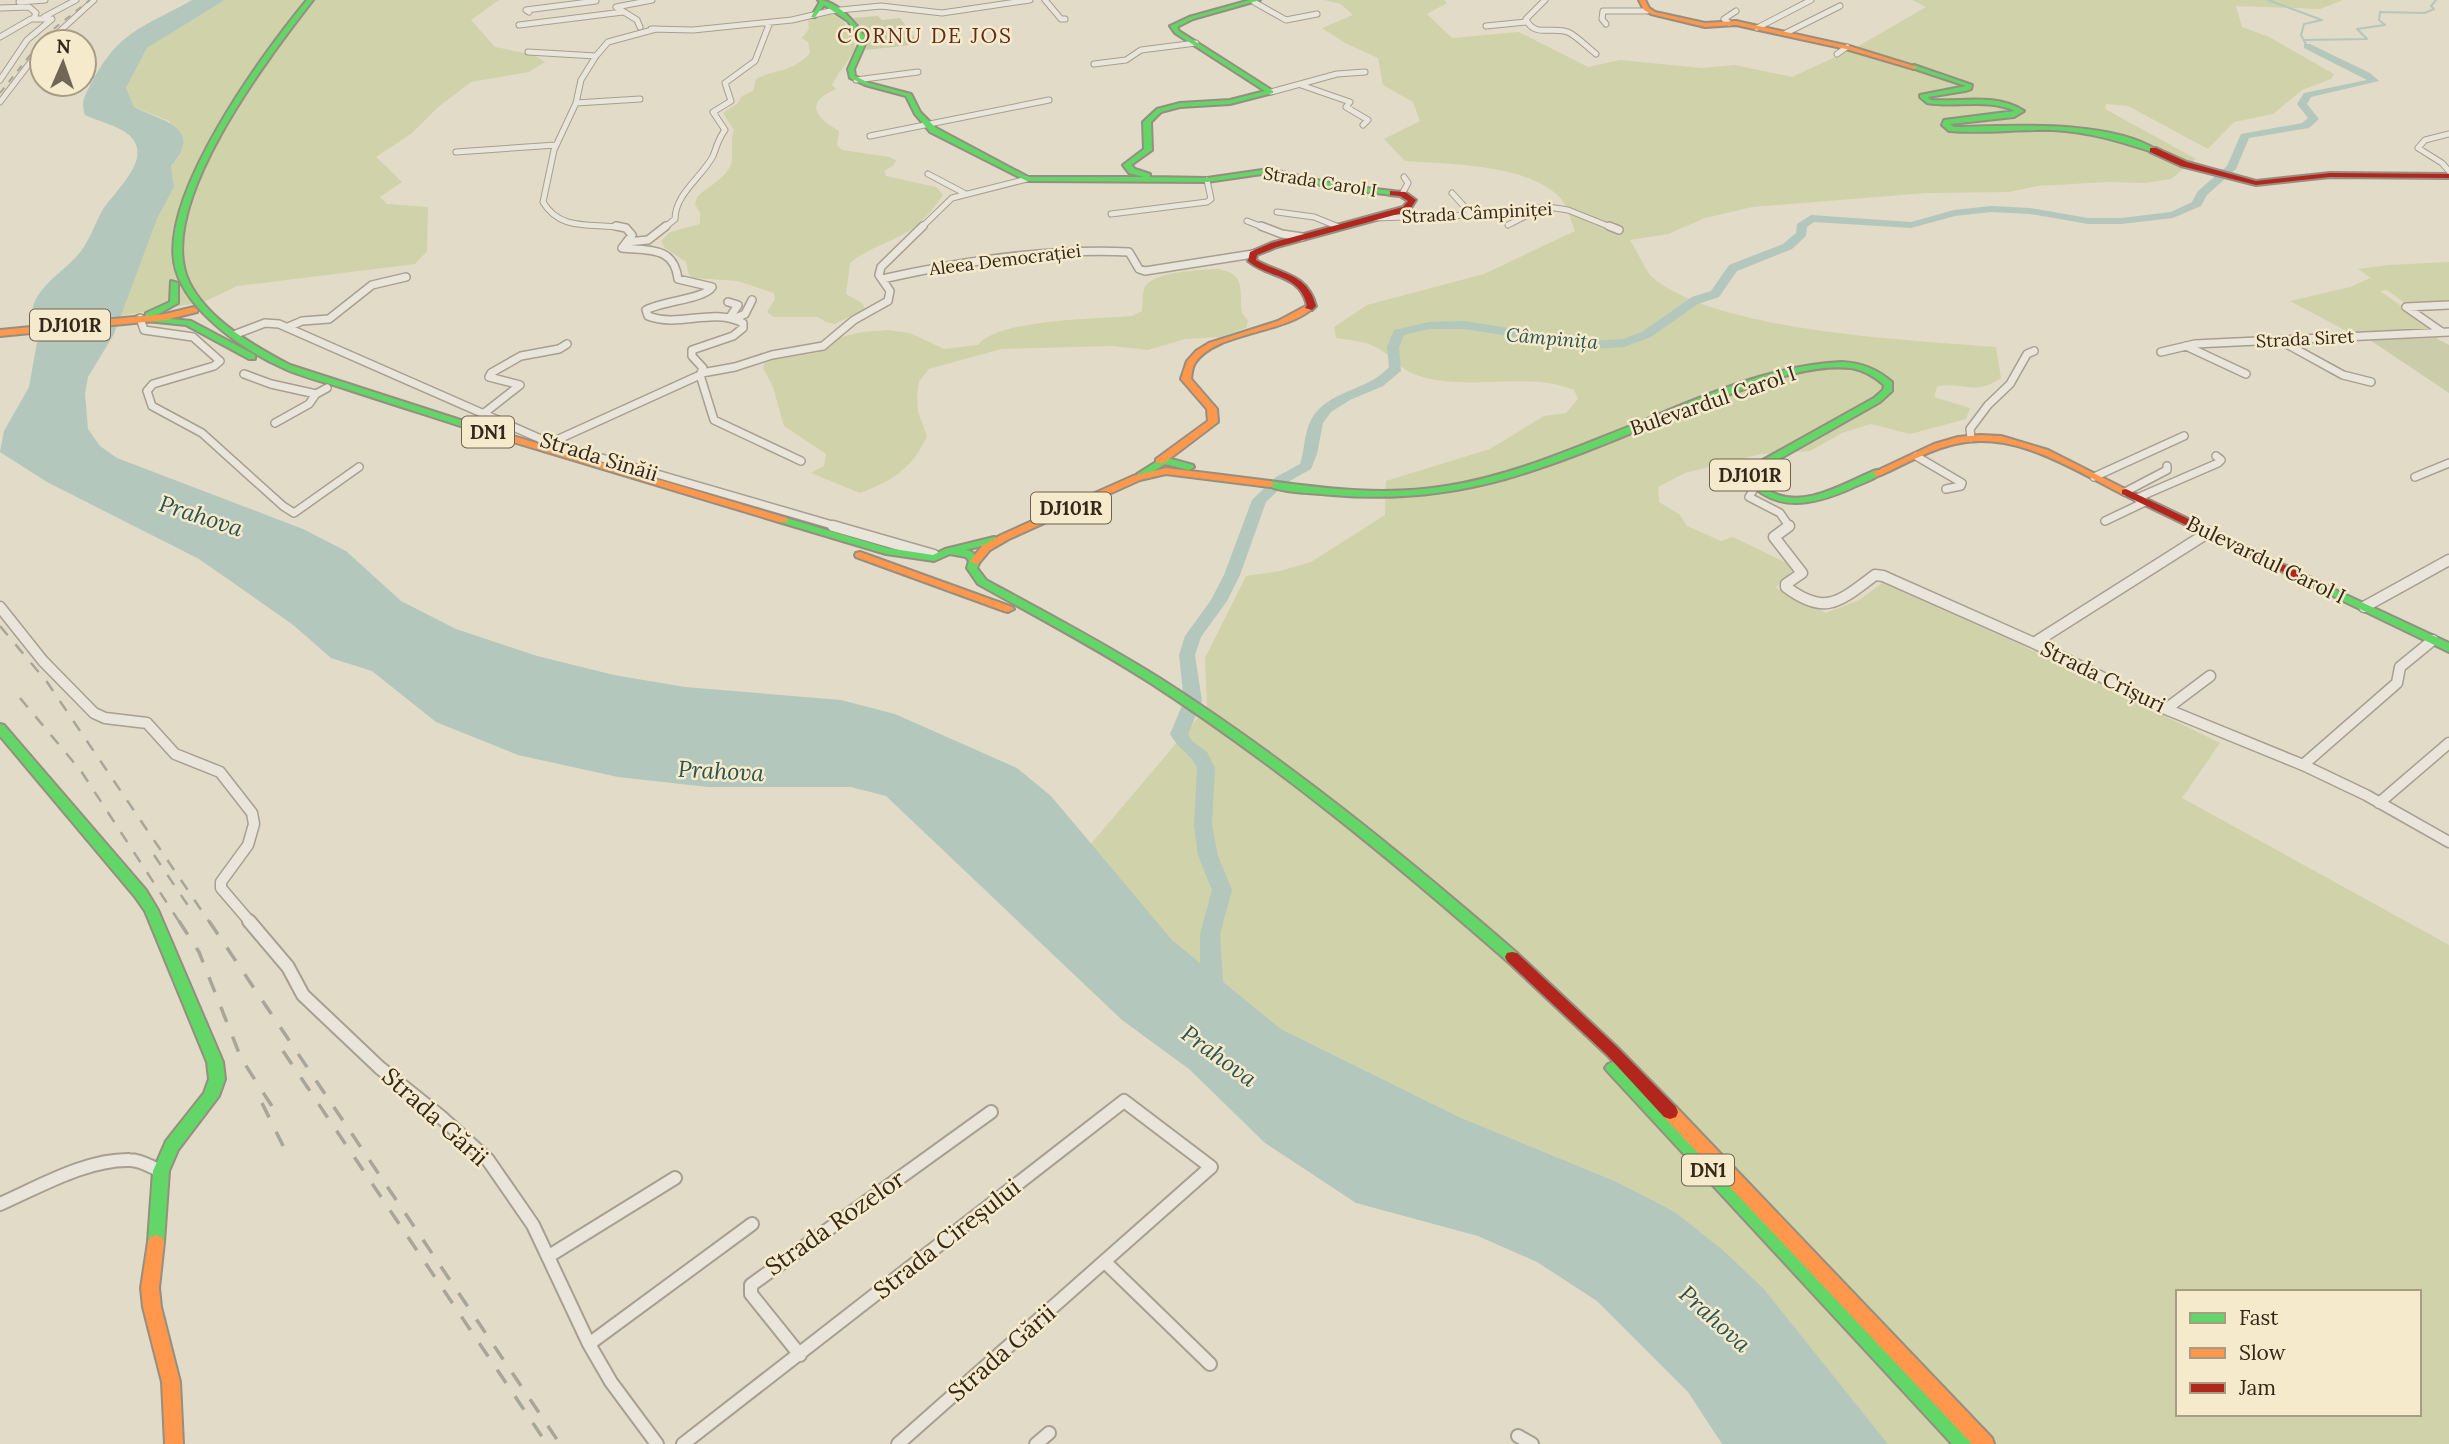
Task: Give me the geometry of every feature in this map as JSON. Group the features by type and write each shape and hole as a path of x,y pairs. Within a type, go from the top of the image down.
{"main road":[{"name":"DN1","path":"304,0 242,77 212,130 172,226 168,256 174,283 200,308 278,363 377,398 886,551 934,560 949,551 969,554 989,587 1065,626 1230,738 1358,828 1448,901 1578,1018 1697,1137 1985,1444"},
{"name":"DN1","path":"310,0 277,38 235,98 185,211 179,237 179,268 200,308 219,334 252,357 321,391 786,531 953,587 1073,639"},
{"path":"822,1 851,9"},
{"path":"822,1 851,21 864,40 850,72 856,80 909,95 917,113 940,135 1027,179 1127,176 1128,163 1148,150 1147,122 1159,110 1180,105 1230,102 1270,92"},
{"path":"813,16 822,1"},
{"path":"1255,1 1200,15 1173,26 1177,32 1270,92"},
{"path":"1644,3 1705,25 1729,23 1786,33 1842,51 1950,76 1969,85 1969,88 1963,90 1923,94 1922,97 1927,101 1997,103 2020,111 2014,116 1947,122 1946,125 1952,129 2077,129 2133,141 2201,169 2263,183 2337,175 2449,173"},
{"name":"Strada Carol I","path":"1127,176 1208,180 1269,171 1339,187 1402,194 1412,200 1410,206 1253,254"},
{"path":"1167,465 1179,449 1206,429 1214,416 1211,406 1188,384 1186,373 1192,361 1214,346 1298,317 1312,306 1312,297 1307,286 1291,277 1260,268 1252,261 1253,254"},
{"path":"140,318 174,303 174,283"},
{"name":"DJ101R","path":"0,332 174,316 200,308"},
{"path":"140,318 193,324 231,349 252,357"},
{"name":"Bulevardul Carol I","path":"1167,465 1316,490 1391,496 1461,488 1506,476 1748,385 1782,375 1843,364 1870,368 1885,377 1889,387 1877,400 1752,471 1750,479 1755,487 1769,496 1785,500 1814,499 1955,440 1995,439 2022,445 2449,648"},
{"name":"DJ101R","path":"974,565 986,548 1005,537 1167,465"},
{"name":"DN1","path":"786,531 934,560 944,576 1041,620 1164,693"},
{"name":"DJ101R","path":"949,551 1005,537"},
{"path":"944,576 959,575 974,565"},
{"path":"0,727 84,830 141,894 151,910 205,1035 217,1072 215,1087 168,1153 161,1171 160,1212 150,1288 152,1307 171,1382 174,1444"},
{"name":"DN1","path":"1230,738 1431,899 1558,1013 1684,1143 1964,1444"}],"street":[{"path":"0,6 45,0"},
{"path":"46,18 76,0"},
{"path":"63,28 94,0"},
{"path":"529,12 526,10 600,2 617,6 652,0"},
{"path":"640,27 685,31 770,22 851,9 890,6 923,13 942,13 1030,0"},
{"path":"1045,0 1061,19 1065,19"},
{"path":"1486,26 1526,22 1545,0"},
{"path":"1757,27 1811,0"},
{"path":"1255,1 1286,20 1317,14"},
{"path":"1606,24 1602,19 1603,11 1644,3"},
{"path":"0,6 29,7 36,13 34,18"},
{"path":"617,6 637,20 640,27"},
{"path":"1786,33 1840,6"},
{"path":"1729,23 1724,19 1736,11"},
{"path":"519,25 623,12"},
{"path":"0,37 16,24 34,18 52,19 27,40 0,80"},
{"path":"627,242 648,240 675,219 675,208 713,155 716,142 725,130 713,112 731,101 725,83 755,61 770,22"},
{"path":"1526,22 1536,31 1566,32 1596,54"},
{"path":"635,34 640,27"},
{"path":"656,29 608,42 581,79 576,103 556,145 544,206 558,221 566,224 626,229 632,235 622,248 658,253 671,258 676,264 680,280 707,285 713,289 706,294 652,305 646,310 648,316 666,321 733,317 745,314 752,300"},
{"path":"1094,64 1126,60 1141,50 1196,43"},
{"path":"528,52 596,56"},
{"path":"0,102 28,65"},
{"path":"856,80 918,72"},
{"path":"1270,92 1337,74 1365,72"},
{"path":"1301,85 1350,102 1346,107 1368,120 1363,125"},
{"path":"576,103 640,99"},
{"path":"870,136 1049,100"},
{"path":"2449,134 2425,140 2418,148 2443,162 2449,173"},
{"path":"456,152 556,145"},
{"path":"928,174 964,193"},
{"path":"1402,194 1408,183 1405,177"},
{"path":"550,443 701,374 772,355 823,346 854,320 888,301 890,292 879,271 892,254 952,198 1027,179"},
{"path":"1111,214 1207,202 1211,198 1208,180"},
{"path":"1452,193 1472,215"},
{"path":"1508,225 1544,207"},
{"name":"Strada Câmpiniței","path":"1374,218 1472,215 1544,207 1568,210 1619,230"},
{"path":"1278,212 1314,217 1339,227"},
{"path":"1247,221 1282,234 1302,237"},
{"name":"Aleea Democrației","path":"882,279 955,263 1092,250 1129,252 1139,269 1145,271 1253,254"},
{"path":"288,327 306,320 329,319 368,287 406,277"},
{"path":"728,302 738,304 733,317"},
{"path":"2447,334 2406,307 2449,305"},
{"path":"733,317 744,326 740,332 692,350 692,356 703,368 701,374 714,420 801,461"},
{"path":"140,318 144,330 193,337 220,361 214,366 153,384 147,391 152,406 202,433 283,506 294,513 359,467"},
{"name":"Strada Sinăii","path":"236,334 265,323 288,327 550,443 934,560"},
{"name":"Strada Siret","path":"2161,352 2186,345 2447,334"},
{"path":"2281,341 2343,375 2371,382"},
{"path":"483,414 520,385 489,377 491,373 521,356 567,345"},
{"path":"2186,345 2246,374"},
{"path":"1971,438 1970,429 2010,384 2027,354 2034,351"},
{"path":"244,374 321,391"},
{"path":"275,422 309,404 321,391"},
{"path":"2094,477 2184,436"},
{"path":"1916,456 1962,483 1961,486 1946,489"},
{"path":"2136,497 2218,463 2221,460 2216,456"},
{"path":"2415,477 2449,463"},
{"path":"2105,521 2167,470 2167,466"},
{"name":"Strada Crișuri","path":"1755,487 1749,497 1753,501 1786,515 1789,520 1789,526 1774,537 1800,567 1802,573 1786,584 1786,587 1818,607 1828,606 1875,575 1881,575 2034,643 2166,709 2303,765 2449,842"},
{"path":"2034,643 2209,533"},
{"path":"2364,607 2449,560"},
{"name":"Strada Gării","path":"0,607 43,661 94,713 105,718 128,718 147,723 175,754 220,772 245,802 252,813 253,834 221,882 221,888 288,967 303,995 370,1059 441,1116 488,1160 533,1225 589,1344 611,1382 657,1444"},
{"path":"2303,765 2397,683 2400,667 2433,640"},
{"path":"2166,709 2210,676"},
{"path":"2379,803 2449,743"},
{"name":"Strada Cireșului","path":"684,1444 1124,1101 1211,1167"},
{"name":"Strada Rozelor","path":"800,1355 751,1294 751,1285 991,1112"},
{"path":"0,1204 118,1160 133,1159 161,1171"},
{"name":"Strada Gării","path":"898,1444 1211,1167"},
{"path":"549,1256 675,1178"},
{"path":"589,1344 752,1224"},
{"path":"1105,1262 1210,1364"},
{"path":"1036,1444 1049,1433"},
{"path":"1517,1436 1532,1444"}],"green space":[{"path":"225,0 499,0 471,20 495,47 534,55 545,62 529,72 471,82 437,108 411,134 376,157 402,182 380,197 387,204 428,207 427,251 415,264 237,286 204,302 120,316 157,219 174,187 171,166 179,157 169,121 134,107 126,88 147,48"},
{"path":"1324,0 1444,0 1447,3 1427,14 1452,38 1519,32 1588,67 1620,60 1702,68 1735,65 1792,77 1857,47 1926,7 1912,0 2343,0 2320,9 2236,6 2242,27 2269,37 2334,74 2331,79 2302,90 2273,114 2234,122 2208,149 2128,106 2106,104 2105,109 2196,159 2171,179 2145,183 2038,186 2009,192 1926,193 1752,207 1705,218 1668,234 1630,240 1651,276 1680,295 1719,310 1815,330 1996,347 2001,378 1977,387 1937,386 1934,397 1970,408 1966,419 1910,434 1871,424 1842,433 1810,451 1761,454 1685,473 1658,487 1659,502 1679,514 1687,526 1721,541 1733,537 1795,567 1776,588 1826,613 1859,600 1882,583 2021,645 2220,743 2182,798 2449,945 2449,1444 1888,1444 1764,1289 1723,1250 1675,1212 1617,1182 1459,1117 1281,1029 1172,940 1090,845 1207,707 1205,658 1246,576 1280,571 1311,562 1385,515 1386,481 1490,449 1544,416 1566,413 1578,399 1574,390 1537,382 1461,382 1423,377 1409,371 1373,346 1336,338 1334,327 1367,305 1484,274 1575,231 1562,200 1531,179 1489,168 1405,161 1384,139 1420,121 1413,102 1383,85 1378,58 1345,43 1322,28 1353,15 1341,4"},
{"path":"830,14 848,27 855,48 832,85 836,89 820,99 816,110 824,121 839,131 837,145 842,150 896,160 894,165 884,171 886,176 936,187 943,195 928,215 914,227 850,263 846,294 862,303 865,309 835,324 818,317 774,317 767,312 775,299 774,293 738,281 694,278 689,275 686,262 665,248 661,241 670,232 700,224 700,213 695,204 697,197 723,176 731,165 734,130 723,113 738,103 742,96 753,91 756,79 791,67 804,59 810,53 808,42 802,38 809,29 808,20"},
{"path":"878,16 882,20 900,18 919,44 866,50 868,40 853,18"},
{"path":"2449,262 2449,305 2409,306 2387,290 2380,291 2436,331 2354,335 2290,301 2350,287 2370,278 2382,286 2358,269"},
{"path":"1217,269 1233,274 1240,284 1242,313 1248,321 1246,328 1220,337 1185,339 1148,350 1112,346 1001,349 929,369 919,381 917,395 918,412 927,436 921,447 900,472 882,484 860,493 811,473 824,466 826,454 784,426 773,387 763,368 764,364 772,360 817,353 838,338 862,332 888,330 910,333 944,349 978,345 989,336 1027,325 1132,316 1142,311 1144,289 1156,278 1188,271"},
{"path":"2436,338 2449,345 2449,393 2370,340"}],"water":[{"name":"Prahova","path":"192,0 225,0 147,48 126,88 134,107 175,127 183,142 180,153 171,166 174,187 157,219 114,334 88,377 85,394 88,429 100,446 117,458 303,529 346,551 401,601 456,629 537,656 614,675 685,687 841,700 895,714 1017,768 1051,796 1172,940 1281,1029 1459,1117 1617,1182 1675,1212 1723,1250 1764,1289 1888,1444 1722,1444 1688,1392 1597,1301 1537,1262 1478,1236 1356,1203 1265,1143 1189,1069 1122,1020 886,796 851,787 708,787 618,777 518,755 436,722 372,671 331,658 292,624 199,559 47,482 0,452 4,431 29,387 41,320 32,312 34,303 45,287 81,251 106,205 135,165 136,144 129,135 85,115 83,101 84,98 98,98 98,72 103,63 124,39"}],"waterway":[{"path":"2268,0 2322,20 2304,24 2301,35 2307,46"},
{"path":"2304,40 2367,39 2357,29 2385,25 2379,20 2380,12 2425,13 2434,9 2431,6 2436,0"},
{"name":"Câmpinița","path":"1214,994 1210,934 1222,890 1208,856 1203,825 1206,768 1201,756 1185,745 1179,734 1193,701 1187,655 1193,636 1219,601 1232,575 1259,500 1281,480 1306,466 1316,423 1326,409 1335,402 1379,383 1396,368 1393,347 1399,333 1413,328 1446,324 1499,329 1590,345 1624,343 1647,335 1696,300 1715,294 1724,277 1733,268 1788,247 1802,234 1801,226 1811,218 1911,225 1954,213 1991,209 2030,211 2088,221 2121,221 2173,215 2197,204 2202,193 2232,167 2245,136 2305,126 2314,119 2302,104 2307,95 2374,81 2307,46"}],"railway":[{"path":"0,93 46,35 90,0"},
{"path":"0,626 47,682 210,923"},
{"path":"20,698 81,771 180,923"},
{"path":"154,855 193,913"},
{"path":"179,921 199,952 241,1058 275,1111"},
{"path":"209,921 560,1444"},
{"path":"283,1051 547,1444"},
{"path":"262,1103 290,1160"}],"traffic: fast":[{"path":"310,0 268,53 244,89 201,167 186,204 178,239 179,268 185,284 195,299 223,326 287,367 473,427"},
{"path":"821,0 850,20 864,40 851,69 852,77 867,84 909,95 917,113 933,130 1027,179 1207,180 1269,171 1339,187 1393,193"},
{"path":"1147,176 1132,171 1127,165 1148,150 1147,122 1159,110 1180,105 1230,102 1271,92 1177,32 1173,26 1191,18 1257,0"},
{"path":"813,16 823,3"},
{"path":"1914,67 1969,85 1969,88 1963,90 1922,96 1929,102 1999,103 2020,111 2014,115 1947,122 1946,125 1952,129 2079,130 2104,134 2153,150"},
{"path":"149,315 174,303 174,283"},
{"path":"140,318 188,323 252,357"},
{"path":"1270,484 1370,494 1419,493 1469,485 1572,453 1705,400 1764,380 1802,369 1842,365 1856,366 1873,372 1889,384 1887,391 1877,400 1756,468 1750,479 1764,492 1779,499 1795,500 1828,494 1877,473"},
{"path":"1142,474 1164,460 1189,467"},
{"path":"783,520 886,551 934,558 949,551 969,554 975,561 972,568 982,582 1104,649 1263,755 1415,874 1512,957"},
{"path":"949,551 994,540"},
{"path":"2314,583 2449,648"},
{"path":"0,728 141,894 151,910 215,1062 217,1079 211,1096 172,1146 161,1171 156,1242"},
{"path":"1613,1068 1964,1444"}],"traffic: slow":[{"path":"1642,0 1646,9 1653,13 1705,25 1736,23 1847,47 1914,67"},
{"path":"1160,461 1213,422 1212,409 1186,379 1190,363 1199,353 1212,345 1281,322 1309,308"},
{"path":"0,333 165,317 194,310"},
{"path":"473,427 783,520"},
{"path":"1877,473 1937,446 1958,440 2001,439 2045,452 2126,492"},
{"path":"975,561 986,548 1005,537 1137,478 1166,471 1270,484"},
{"path":"860,555 1008,609"},
{"path":"1670,1112 1985,1444"},
{"path":"156,1242 150,1288 152,1307 171,1382 174,1444"}],"traffic: jam":[{"path":"2153,150 2184,164 2256,183 2330,175 2449,176"},
{"path":"1309,308 1312,306 1304,287 1297,281 1252,261 1253,254 1274,245 1406,209 1412,200 1402,194 1393,193"},
{"path":"2126,492 2314,583"},
{"path":"1512,957 1612,1051 1670,1112"}],"district":[{"name":"CORNU DE JOS","path":"925,36"}]}
